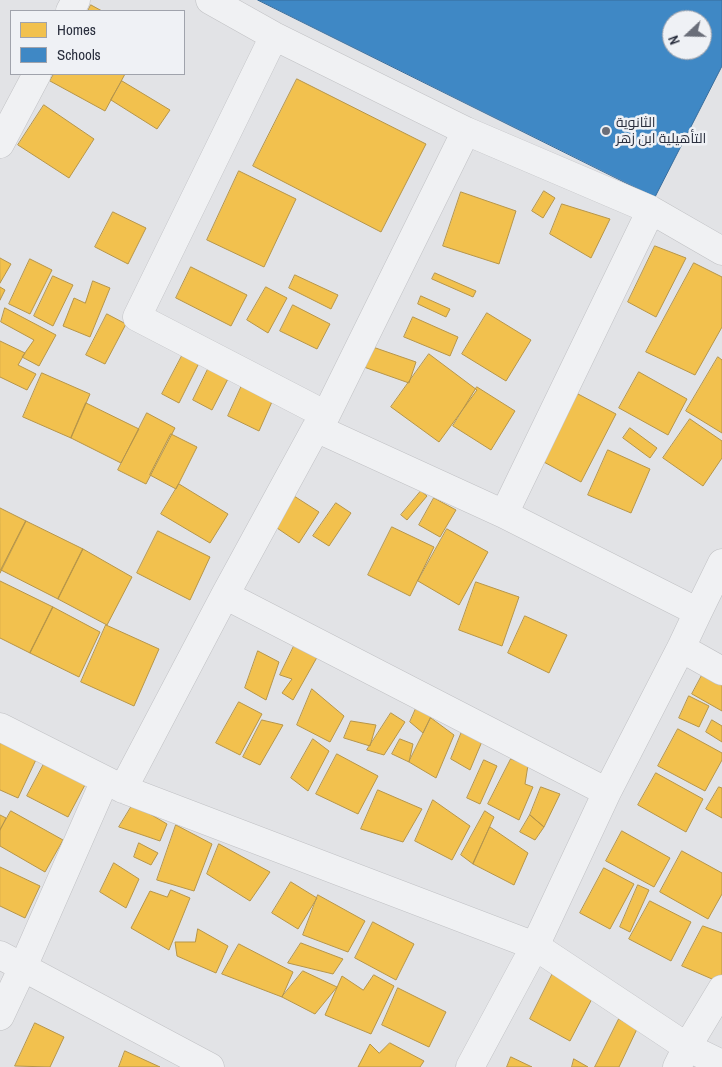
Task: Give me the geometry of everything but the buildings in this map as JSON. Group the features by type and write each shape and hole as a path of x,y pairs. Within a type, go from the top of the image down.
{"street":[{"path":"210,0 274,36 466,131 651,210 722,251"},
{"path":"274,36 137,317 321,421 698,612"},
{"path":"0,144 36,75"},
{"path":"0,1016 12,961 225,595 321,421 466,131"},
{"path":"504,514 651,210"},
{"path":"470,1067 535,946 607,792 682,648 722,563"},
{"path":"225,595 607,792"},
{"path":"682,648 722,671"},
{"path":"0,727 114,785 535,946 682,1057 722,1064"},
{"path":"12,961 210,1067"},
{"path":"682,1057 722,989"}],"place":[{"name":"الثانوية التأهيلية ابن زهر","path":"606,131"}]}
